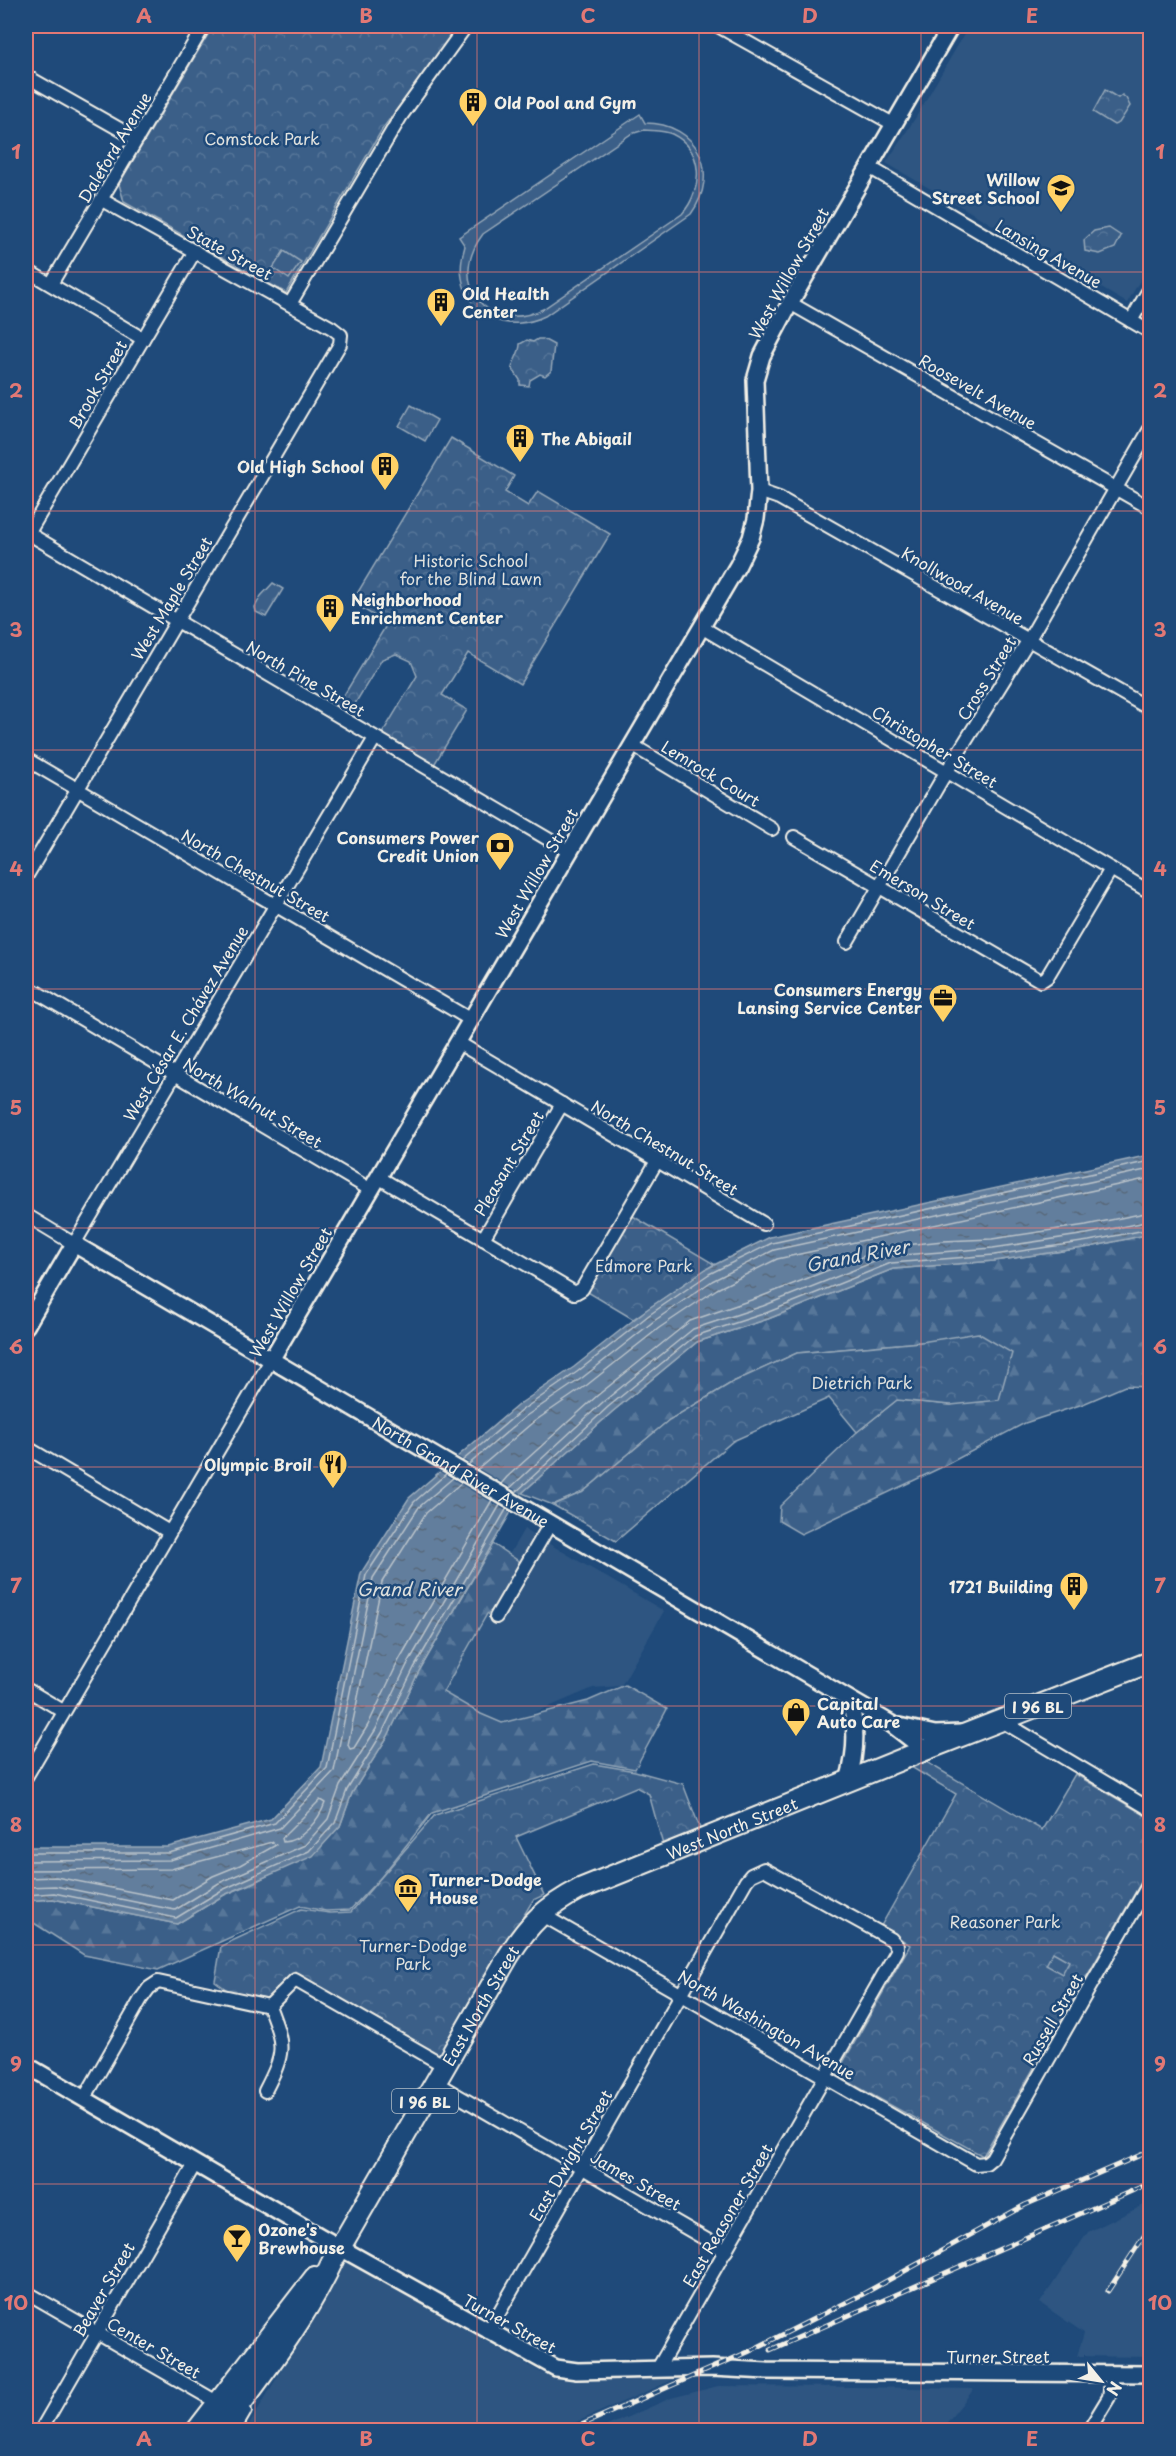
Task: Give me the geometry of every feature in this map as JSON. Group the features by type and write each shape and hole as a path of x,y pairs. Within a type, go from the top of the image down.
{"main road":[{"name":"I 96 BL","path":"925,1750 1150,1662"},
{"name":"West North Street","path":"541,1914 554,1903 580,1889 925,1750"},
{"name":"East North Street","path":"225,2414 271,2363 310,2305 337,2253 509,1955 524,1931 541,1914"},
{"name":"East North Street","path":"225,2414 316,2276 337,2253"},
{"name":"I 96 BL","path":"221,2430 225,2414"},
{"path":"199,2430 225,2414"}],"street":[{"name":"Daleford Avenue","path":"51,284 204,26"},
{"path":"290,304 401,116 466,26"},
{"path":"718,26 893,124"},
{"name":"West Willow Street","path":"26,1777 731,578 751,538 756,519 759,491 755,380 762,356 790,303 951,26"},
{"path":"26,76 137,139"},
{"name":"Lansing Avenue","path":"869,167 1150,332"},
{"name":"State Street","path":"102,200 290,304 341,335"},
{"name":"Brook Street","path":"27,533 195,251"},
{"path":"26,270 143,339"},
{"path":"1131,321 1150,288"},
{"name":"Roosevelt Avenue","path":"790,303 1150,508"},
{"name":"West Maple Street","path":"26,877 340,344 341,335"},
{"name":"Cross Street","path":"847,942 947,772 1028,641 1150,429"},
{"name":"Knollwood Avenue","path":"759,491 779,498 1150,709"},
{"name":"North Pine Street","path":"27,533 570,852"},
{"name":"Christopher Street","path":"703,628 1150,892"},
{"name":"West César E. Chávez Avenue","path":"26,1326 375,738"},
{"name":"Lemrock Court","path":"632,745 772,829"},
{"name":"North Chestnut Street","path":"26,759 471,1020"},
{"name":"Emerson Street","path":"794,837 1041,981 1047,977 1111,869"},
{"name":"North Walnut Street","path":"26,986 176,1075 483,1239 575,1293 582,1289 657,1161"},
{"name":"North Chestnut Street","path":"457,1042 764,1224"},
{"name":"Pleasant Street","path":"483,1239 562,1104"},
{"path":"26,1215 74,1244"},
{"name":"North Grand River Avenue","path":"74,1244 890,1723 925,1750"},
{"path":"26,1447 169,1532"},
{"path":"496,1617 545,1521"},
{"path":"26,1689 63,1711"},
{"path":"848,1781 853,1765 856,1721 849,1700"},
{"path":"1002,1721 1150,1809"},
{"path":"890,1723 914,1731 935,1734 970,1732"},
{"name":"East Dwight Street","path":"488,2332 746,1881 757,1870 770,1871 891,1939 897,1946"},
{"name":"Russell Street","path":"976,2164 986,2163 992,2158 1150,1882"},
{"name":"North Washington Avenue","path":"541,1914 976,2164"},
{"name":"East Reasoner Street","path":"657,2370 895,1954 897,1946"},
{"name":"James Street","path":"268,2006 295,1980 581,2168 726,2251"},
{"path":"84,2099 141,1999 148,1988 158,1982 268,2006 279,2032 281,2048 280,2062 265,2091"},
{"name":"Turner Street","path":"26,2065 195,2164 337,2253 556,2368 578,2371 712,2368 767,2371 1150,2374"},
{"name":"Beaver Street","path":"41,2430 195,2164"},
{"name":"Center Street","path":"26,2292 97,2333 225,2414"},
{"path":"1089,2430 1109,2397 1112,2374"}],"shaded area":[{"name":"Willow Street School","path":"969,26 1150,26 1150,263 1127,303 886,163 916,117"},
{"path":"524,1529 664,1611 621,1686 593,1688 499,1728 431,1688"},
{"path":"1150,2202 1150,2357 1077,2356 1084,2333 1040,2303 1088,2232"},
{"path":"346,2261 542,2373 559,2378 682,2376 558,2430 246,2430"},
{"path":"718,2386 974,2389 941,2430 598,2430 671,2398"}],"green space":[{"name":"Comstock Park","path":"213,26 460,26 383,128 286,293 124,202 119,184"},
{"path":"1105,90 1118,98 1122,95 1130,106 1119,123 1114,125 1093,112"},
{"path":"640,114 645,123 663,125 679,131 691,141 704,167 704,182 700,198 691,214 545,316 532,321 505,323 482,313 473,304 462,278 465,246 459,237","holes":["644,130 672,134 683,141 695,160 697,182 694,194 682,214 543,309 523,316 505,316 490,310 478,300 471,286 469,270 473,252 483,234 631,134"]},
{"path":"1109,228 1121,236 1115,248 1100,254 1085,251 1084,240 1094,231"},
{"path":"284,251 301,262 289,279 273,268"},
{"path":"538,339 554,345 551,371 545,376 540,374 530,380 529,386 520,385 520,380 512,368 520,344 527,340 533,342"},
{"path":"411,405 437,420 425,441 399,426"},
{"name":"Historic School for the Blind Lawn","path":"451,438 514,476 505,492 528,506 538,491 610,534 520,684 468,653 442,695 467,710 432,768 380,737 417,676 411,661 396,654 382,659 350,712 338,705 387,624 352,602"},
{"path":"273,583 283,589 266,617 256,612 255,607"},
{"name":"Edmore Park","path":"631,1215 714,1264 633,1319 586,1291"},
{"path":"1150,1234 1150,1387 1125,1386 1083,1404 1025,1423 940,1468 801,1534 779,1521 780,1506 857,1432 897,1400 951,1405 921,1342 797,1353 733,1382 669,1420 583,1492 553,1505 522,1493 612,1412 697,1342 768,1319 893,1269 994,1261 1090,1247"},
{"name":"Dietrich Park","path":"978,1333 1012,1353 999,1400 951,1405 897,1400 857,1432 829,1398 733,1441 616,1541 553,1505 583,1492 669,1420 733,1382 797,1353 921,1342"},
{"path":"493,1544 523,1564 495,1608 487,1614 443,1692 481,1714 502,1723 588,1701 625,1685 667,1709 635,1769 592,1761 432,1813 381,1877 350,1910 326,1911 300,1906 158,1970 84,1955 26,1918 26,1901 53,1899 177,1924 224,1895 274,1872 340,1826 352,1793 388,1736 419,1671"},
{"name":"Reasoner Park","path":"923,1760 1042,1830 1075,1774 1150,1818 1150,1867 983,2156 836,2075 910,1945 881,1926 956,1794 911,1767"},
{"name":"Turner-Dodge Park","path":"594,1764 635,1771 683,1784 701,1831 663,1845 649,1794 636,1787 516,1837 544,1895 533,1900 439,2056 294,1973 267,1998 230,1992 215,1981 221,1946 301,1909 330,1913 351,1912 435,1815"},
{"path":"1053,1952 1069,1961 1062,1974 1046,1965"}],"water":[{"name":"Grand River","path":"1150,1155 1150,1234 1090,1247 994,1261 893,1269 768,1319 697,1342 612,1412 522,1493 419,1671 388,1736 352,1793 340,1826 313,1856 224,1895 177,1924 53,1899 26,1901 26,1847 168,1847 271,1819 321,1767 361,1573 409,1498 518,1405 574,1367 646,1310 706,1269 770,1237"}],"pier":[{"path":"455,1455 524,1495 513,1515 437,1470"}],"railway":[{"path":"570,2430 748,2352 863,2294 1025,2205 1150,2151"},
{"path":"770,2350 1150,2183"},
{"path":"1108,2291 1150,2227"}],"place":[{"name":"Old Pool and Gym","path":"473,128"},
{"name":"Willow Street School","path":"1061,214"},
{"name":"Old Health Center","path":"441,328"},
{"name":"The Abigail","path":"520,464"},
{"name":"Old High School","path":"385,492"},
{"name":"Neighborhood Enrichment Center","path":"330,634"},
{"name":"Consumers Power Credit Union","path":"500,872"},
{"name":"Consumers Energy Lansing Service Center","path":"943,1024"},
{"name":"Olympic Broil","path":"333,1490"},
{"name":"1721 Building","path":"1074,1612"},
{"name":"Capital Auto Care","path":"796,1738"},
{"name":"Turner-Dodge House","path":"408,1914"},
{"name":"Ozone's Brewhouse","path":"237,2264"}]}
